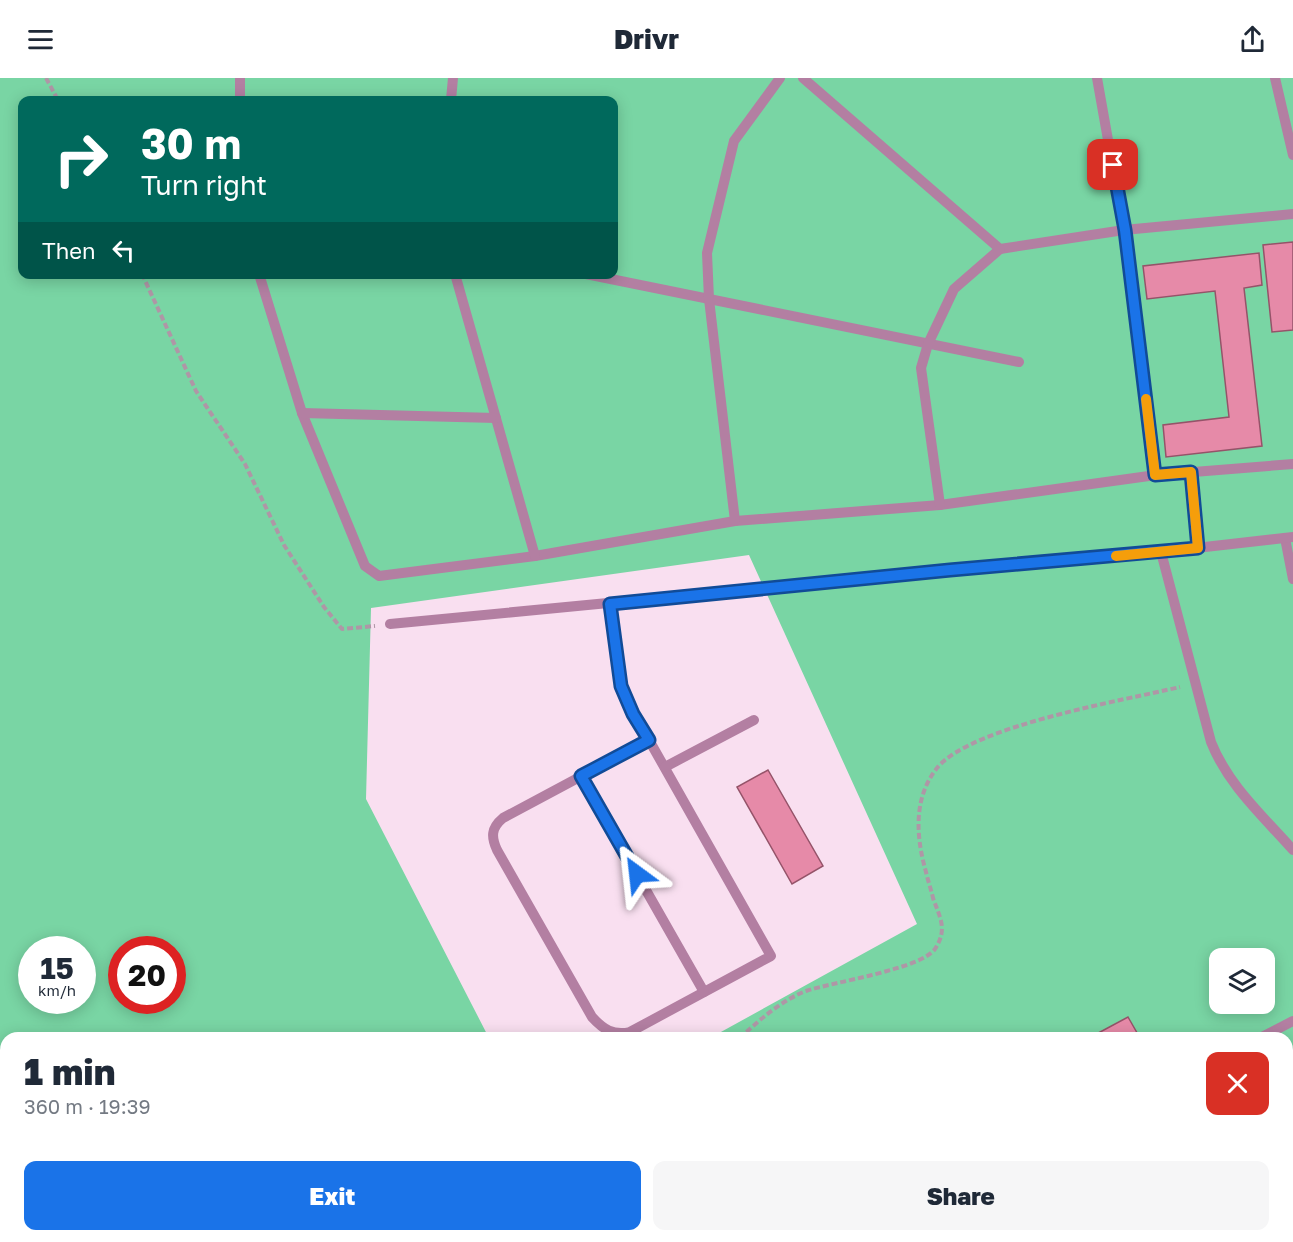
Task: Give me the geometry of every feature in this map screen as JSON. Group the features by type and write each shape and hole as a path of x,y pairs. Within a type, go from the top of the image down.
{"lane":[{"path":"240,78 240,96"},
{"path":"735,521 709,300 707,253 734,141 780,78"},
{"path":"803,78 1000,249"},
{"path":"1097,78 1125,230 1155,475"},
{"path":"1275,78 1293,155"},
{"path":"449,79 451,96"},
{"path":"940,505 921,368 928,344 954,289 1000,249 1125,230 1293,214"},
{"path":"261,279 302,413 365,566 379,576 535,556 735,521 940,505 1155,475 1293,464"},
{"path":"456,279 535,556"},
{"path":"610,279 1018,362"},
{"path":"302,413 496,418"},
{"path":"1191,472 1198,548"},
{"path":"390,624 1289,538 1293,579"},
{"path":"1161,552 1211,742 1219,762 1231,781 1293,850"},
{"path":"610,604 621,686 633,714 771,956 630,1032"},
{"path":"665,767 754,720"},
{"path":"613,1032 608,1031 592,1017 497,850 493,842 492,831 496,823 503,818 649,740"},
{"path":"581,776 704,992"},
{"path":"1272,1032 1293,1021"}],"path":[{"path":"46,78 56,96"},
{"path":"144,279 196,391 245,464 284,545 324,607 342,629 390,624"},
{"path":"746,1032 757,1022 804,992 919,961 933,952 941,936 942,918 934,900 919,849 918,817 923,792 937,767 961,748 1027,722 1196,683"}],"green space":[{"path":"0,78 1293,78 1293,1032 721,1032 917,924 749,555 371,608 366,799 486,1032 0,1032"}],"building":[{"path":"1293,242 1293,330 1272,332 1263,245"},
{"path":"1259,253 1262,285 1244,288 1262,446 1166,457 1163,425 1229,417 1215,291 1147,299 1143,266"},
{"path":"768,770 823,866 792,884 737,787"},
{"path":"1128,1017 1137,1032 1100,1032"}],"slow traffic":[{"path":"1116,556 1198,548 1191,472 1155,475 1146,399"}],"route":[{"path":"637,874 581,776 649,740 633,714 621,686 610,604 1198,548 1191,472 1155,475 1125,230 1113,165"}]}
